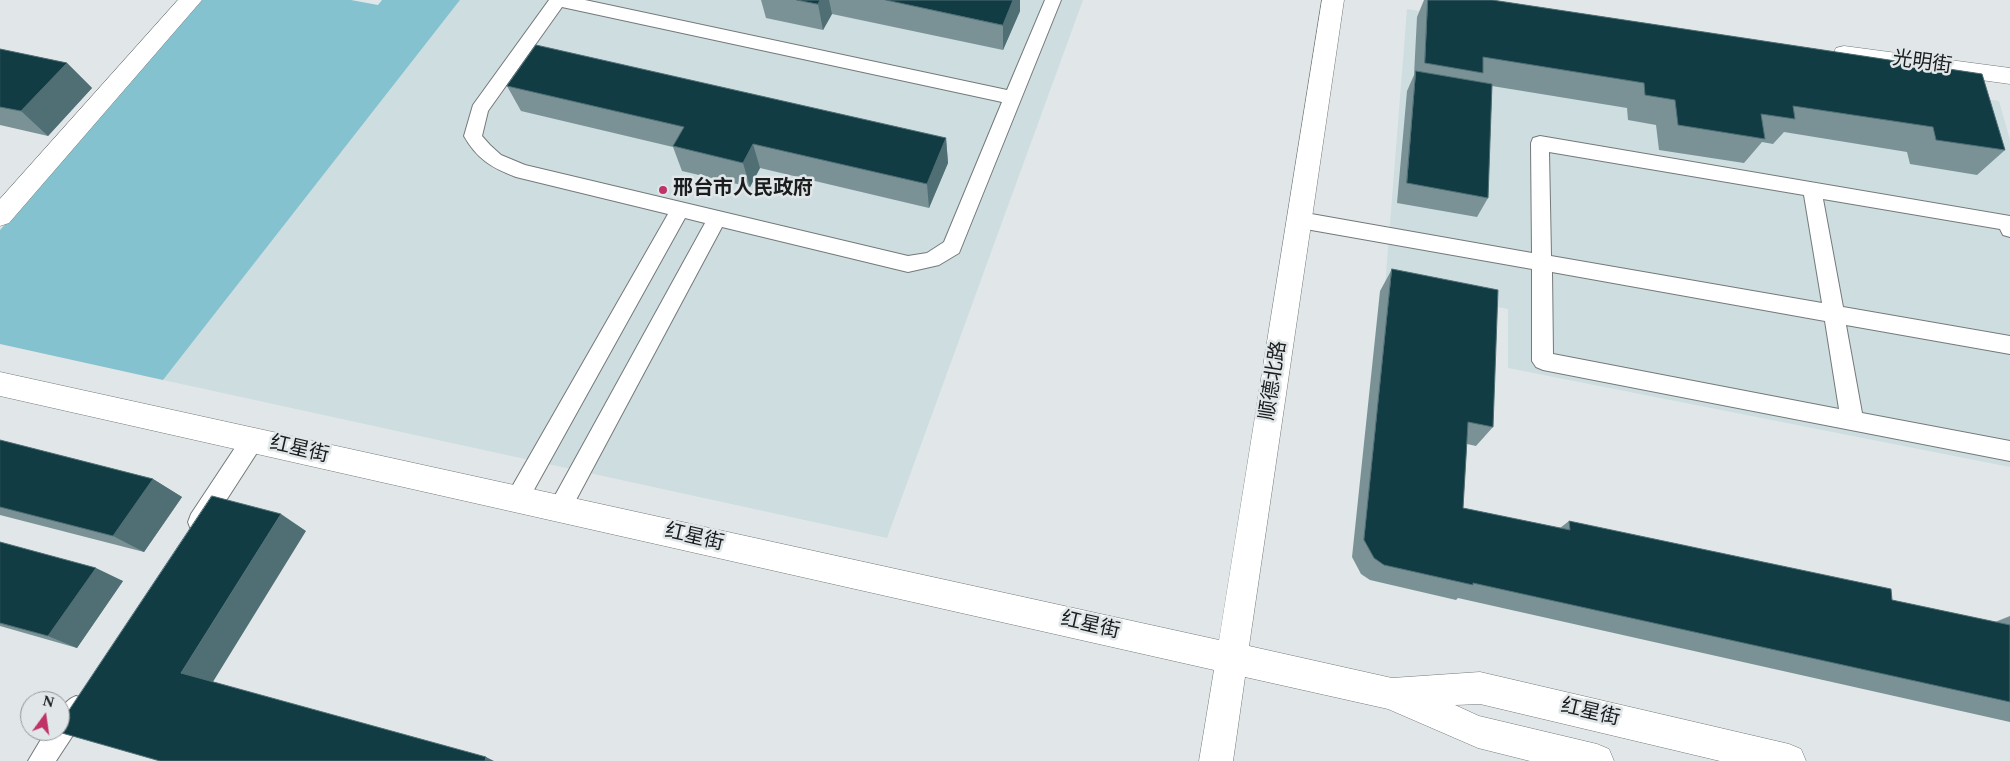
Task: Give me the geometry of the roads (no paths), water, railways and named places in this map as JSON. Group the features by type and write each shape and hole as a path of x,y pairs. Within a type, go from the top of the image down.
{"street":[{"path":"0,216 191,0"},
{"name":"顺德北路","path":"1216,761 1333,0"},
{"name":"光明街","path":"1821,50 2010,76"},
{"name":"红星街","path":"0,384 1389,693 1478,732 1597,761"},
{"name":"红星街","path":"1389,693 1480,688 1789,761"}],"lane":[{"path":"1014,98 558,0 479,110 473,136 486,155 496,162 523,172 908,264 925,262 943,255 952,247 960,230 1014,98 1054,0"},
{"path":"2010,230 2008,223 1540,143 1543,361 2010,451"},
{"path":"1812,190 1852,420"},
{"path":"517,499 680,210"},
{"path":"560,508 716,219"},
{"path":"1300,220 2010,345"},
{"path":"187,539 252,440"},
{"path":"41,761 90,687"}],"place":[{"name":"邢台市人民政府","path":"663,190"}]}
